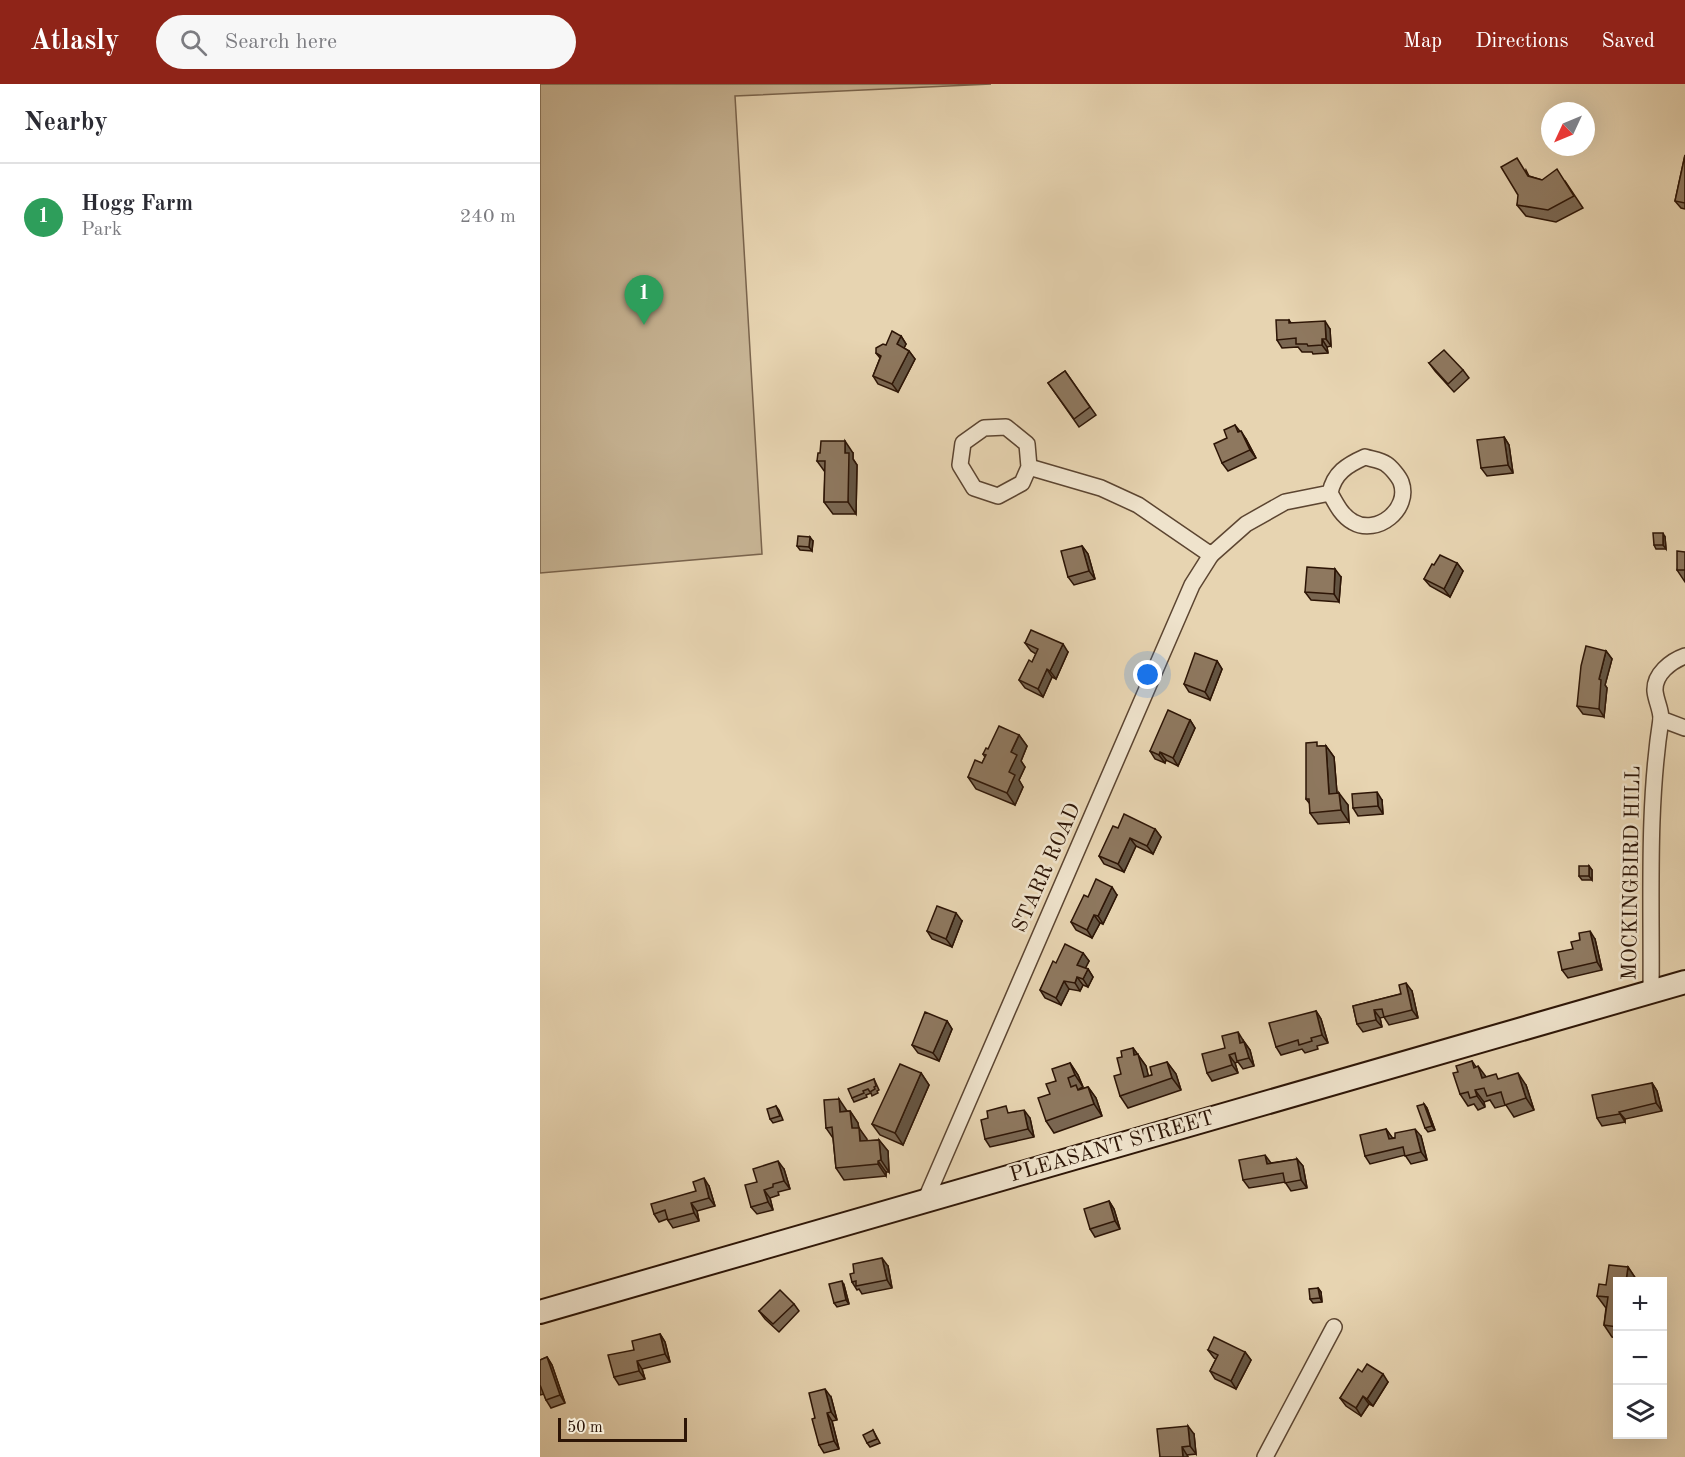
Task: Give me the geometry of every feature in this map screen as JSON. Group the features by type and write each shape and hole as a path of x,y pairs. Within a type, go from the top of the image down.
{"main road":[{"name":"PLEASANT STREET","path":"540,1312 1685,982"}],"street":[{"path":"1006,427 1026,444 1029,468 1022,483 998,496 974,488 960,465 963,443 984,428 1006,427"},
{"path":"1365,457 1385,462 1401,481 1402,498 1395,513 1383,523 1366,527 1352,522 1340,511 1330,493 1332,480 1348,465 1365,457"},
{"path":"1029,468 1101,488 1138,505 1211,555"},
{"name":"STARR ROAD","path":"925,1201 1192,585 1211,555 1246,525 1285,502 1330,493"},
{"name":"MOCKINGBIRD HILL","path":"1651,992 1652,811 1661,719 1655,687 1658,679 1670,664 1685,656"},
{"path":"1661,719 1685,728"},
{"path":"1265,1457 1334,1327"}],"shaded area":[{"path":"540,84 991,84 735,96 762,554 540,573"}],"building":[{"path":"1685,155 1685,203 1675,201"},
{"path":"1517,158 1528,176 1542,180 1557,169 1574,196 1548,210 1517,205 1518,195 1501,167"},
{"path":"1276,320 1289,320 1289,323 1325,321 1326,339 1322,339 1322,345 1308,346 1307,344 1296,344 1296,338 1277,340"},
{"path":"892,331 901,336 897,344 909,351 892,384 873,376 881,356 876,353 876,348 883,344 886,345"},
{"path":"1444,350 1463,370 1448,384 1429,363"},
{"path":"1065,371 1090,407 1074,419 1048,383"},
{"path":"1235,425 1238,432 1241,431 1250,450 1222,463 1214,444 1227,438 1224,430"},
{"path":"1504,437 1508,465 1481,468 1477,440"},
{"path":"821,441 845,441 845,453 849,453 848,502 824,502 825,461 817,461"},
{"path":"1653,533 1663,533 1663,545 1654,545"},
{"path":"798,536 810,537 809,547 797,546"},
{"path":"1082,546 1089,571 1068,577 1061,551"},
{"path":"1677,551 1685,552 1685,570 1677,570"},
{"path":"1440,555 1457,563 1444,589 1424,579"},
{"path":"1307,567 1335,569 1334,594 1305,592"},
{"path":"1031,630 1063,644 1050,671 1047,669 1038,689 1019,680 1029,660 1032,662 1038,649 1025,643"},
{"path":"1586,646 1606,651 1599,679 1601,680 1599,709 1577,706 1581,666"},
{"path":"1195,653 1217,661 1205,692 1184,684"},
{"path":"1168,710 1190,720 1173,758 1160,752 1159,755 1150,751"},
{"path":"999,726 1019,735 1011,752 1017,755 1009,772 1015,775 1007,793 968,777 975,760 982,763 986,755 983,754 986,748 988,749"},
{"path":"1317,742 1317,746 1326,746 1329,794 1339,793 1341,810 1310,813 1309,799 1306,799 1306,743"},
{"path":"1377,792 1378,806 1353,808 1352,794"},
{"path":"1124,814 1155,829 1147,846 1130,838 1118,864 1099,856 1113,826 1118,828"},
{"path":"1579,866 1589,866 1589,876 1579,876"},
{"path":"1096,879 1112,887 1098,916 1094,915 1087,930 1071,922 1084,895 1088,897"},
{"path":"937,906 956,913 946,939 927,931"},
{"path":"1590,931 1597,962 1562,970 1558,952 1573,949 1571,942 1580,940 1579,933"},
{"path":"1065,944 1083,953 1077,965 1088,969 1083,979 1077,977 1075,983 1064,981 1056,998 1040,990 1053,961 1056,963"},
{"path":"1406,983 1412,1010 1384,1017 1382,1009 1374,1010 1376,1020 1357,1024 1353,1006 1401,994 1399,985"},
{"path":"1316,1011 1322,1035 1299,1045 1298,1040 1276,1047 1269,1023"},
{"path":"925,1012 947,1021 933,1053 912,1045"},
{"path":"1238,1032 1240,1043 1244,1042 1249,1058 1237,1061 1235,1053 1229,1055 1232,1065 1207,1073 1202,1054 1225,1048 1222,1036"},
{"path":"1133,1048 1134,1055 1138,1054 1144,1077 1152,1075 1150,1067 1167,1062 1172,1078 1120,1096 1114,1076 1121,1074 1117,1058 1122,1057 1121,1051"},
{"path":"1472,1061 1474,1068 1478,1066 1482,1078 1496,1074 1498,1079 1518,1073 1526,1098 1505,1105 1501,1092 1487,1096 1484,1088 1475,1090 1477,1096 1470,1098 1468,1092 1460,1094 1453,1073 1458,1072 1456,1066"},
{"path":"1070,1063 1075,1075 1068,1078 1071,1087 1076,1085 1078,1090 1088,1087 1094,1104 1046,1121 1038,1098 1050,1094 1046,1084 1056,1081 1052,1069"},
{"path":"900,1064 921,1073 895,1133 872,1124"},
{"path":"874,1079 875,1089 870,1092 868,1089 852,1098 848,1089"},
{"path":"1652,1083 1656,1103 1597,1118 1592,1095"},
{"path":"839,1099 840,1112 850,1111 852,1128 859,1128 860,1141 879,1140 881,1160 878,1164 836,1168 832,1127 826,1128 824,1100"},
{"path":"1424,1104 1432,1126 1425,1128 1417,1106"},
{"path":"776,1106 780,1116 770,1119 767,1109"},
{"path":"1006,1106 1008,1113 1024,1110 1028,1129 985,1139 981,1120 988,1118 987,1111"},
{"path":"1386,1129 1389,1139 1395,1138 1395,1133 1415,1129 1421,1152 1405,1156 1403,1147 1365,1156 1360,1135"},
{"path":"1265,1155 1267,1164 1297,1159 1301,1180 1285,1183 1283,1173 1243,1180 1239,1160"},
{"path":"778,1161 784,1181 764,1190 768,1202 751,1207 745,1185 757,1182 753,1169"},
{"path":"704,1178 709,1198 691,1203 694,1213 668,1220 665,1210 654,1214 651,1204 696,1191 693,1182"},
{"path":"1109,1201 1115,1221 1090,1229 1084,1209"},
{"path":"882,1258 887,1280 856,1286 856,1281 852,1282 850,1274 854,1273 853,1264"},
{"path":"1609,1265 1628,1267 1627,1277 1613,1277 1613,1326 1604,1325 1608,1297 1597,1296 1599,1284 1606,1285"},
{"path":"842,1281 846,1300 834,1303 829,1284"},
{"path":"1318,1288 1320,1298 1310,1299 1309,1289"},
{"path":"780,1290 794,1304 773,1324 759,1311"},
{"path":"660,1334 665,1354 637,1361 639,1371 614,1377 608,1355 634,1350 632,1341"},
{"path":"1214,1337 1245,1352 1231,1381 1210,1371 1218,1355 1208,1350"},
{"path":"547,1357 560,1395 546,1400 540,1385 540,1360"},
{"path":"1367,1364 1383,1374 1367,1399 1363,1396 1356,1408 1340,1398 1358,1369 1362,1372"},
{"path":"825,1389 831,1412 827,1413 834,1441 819,1445 812,1419 815,1418 809,1393"},
{"path":"1188,1426 1190,1446 1182,1447 1183,1457 1160,1457 1157,1429"},
{"path":"873,1430 877,1439 867,1443 863,1435"}],"place":[{"name":"Hogg Farm","path":"644,325"}]}
